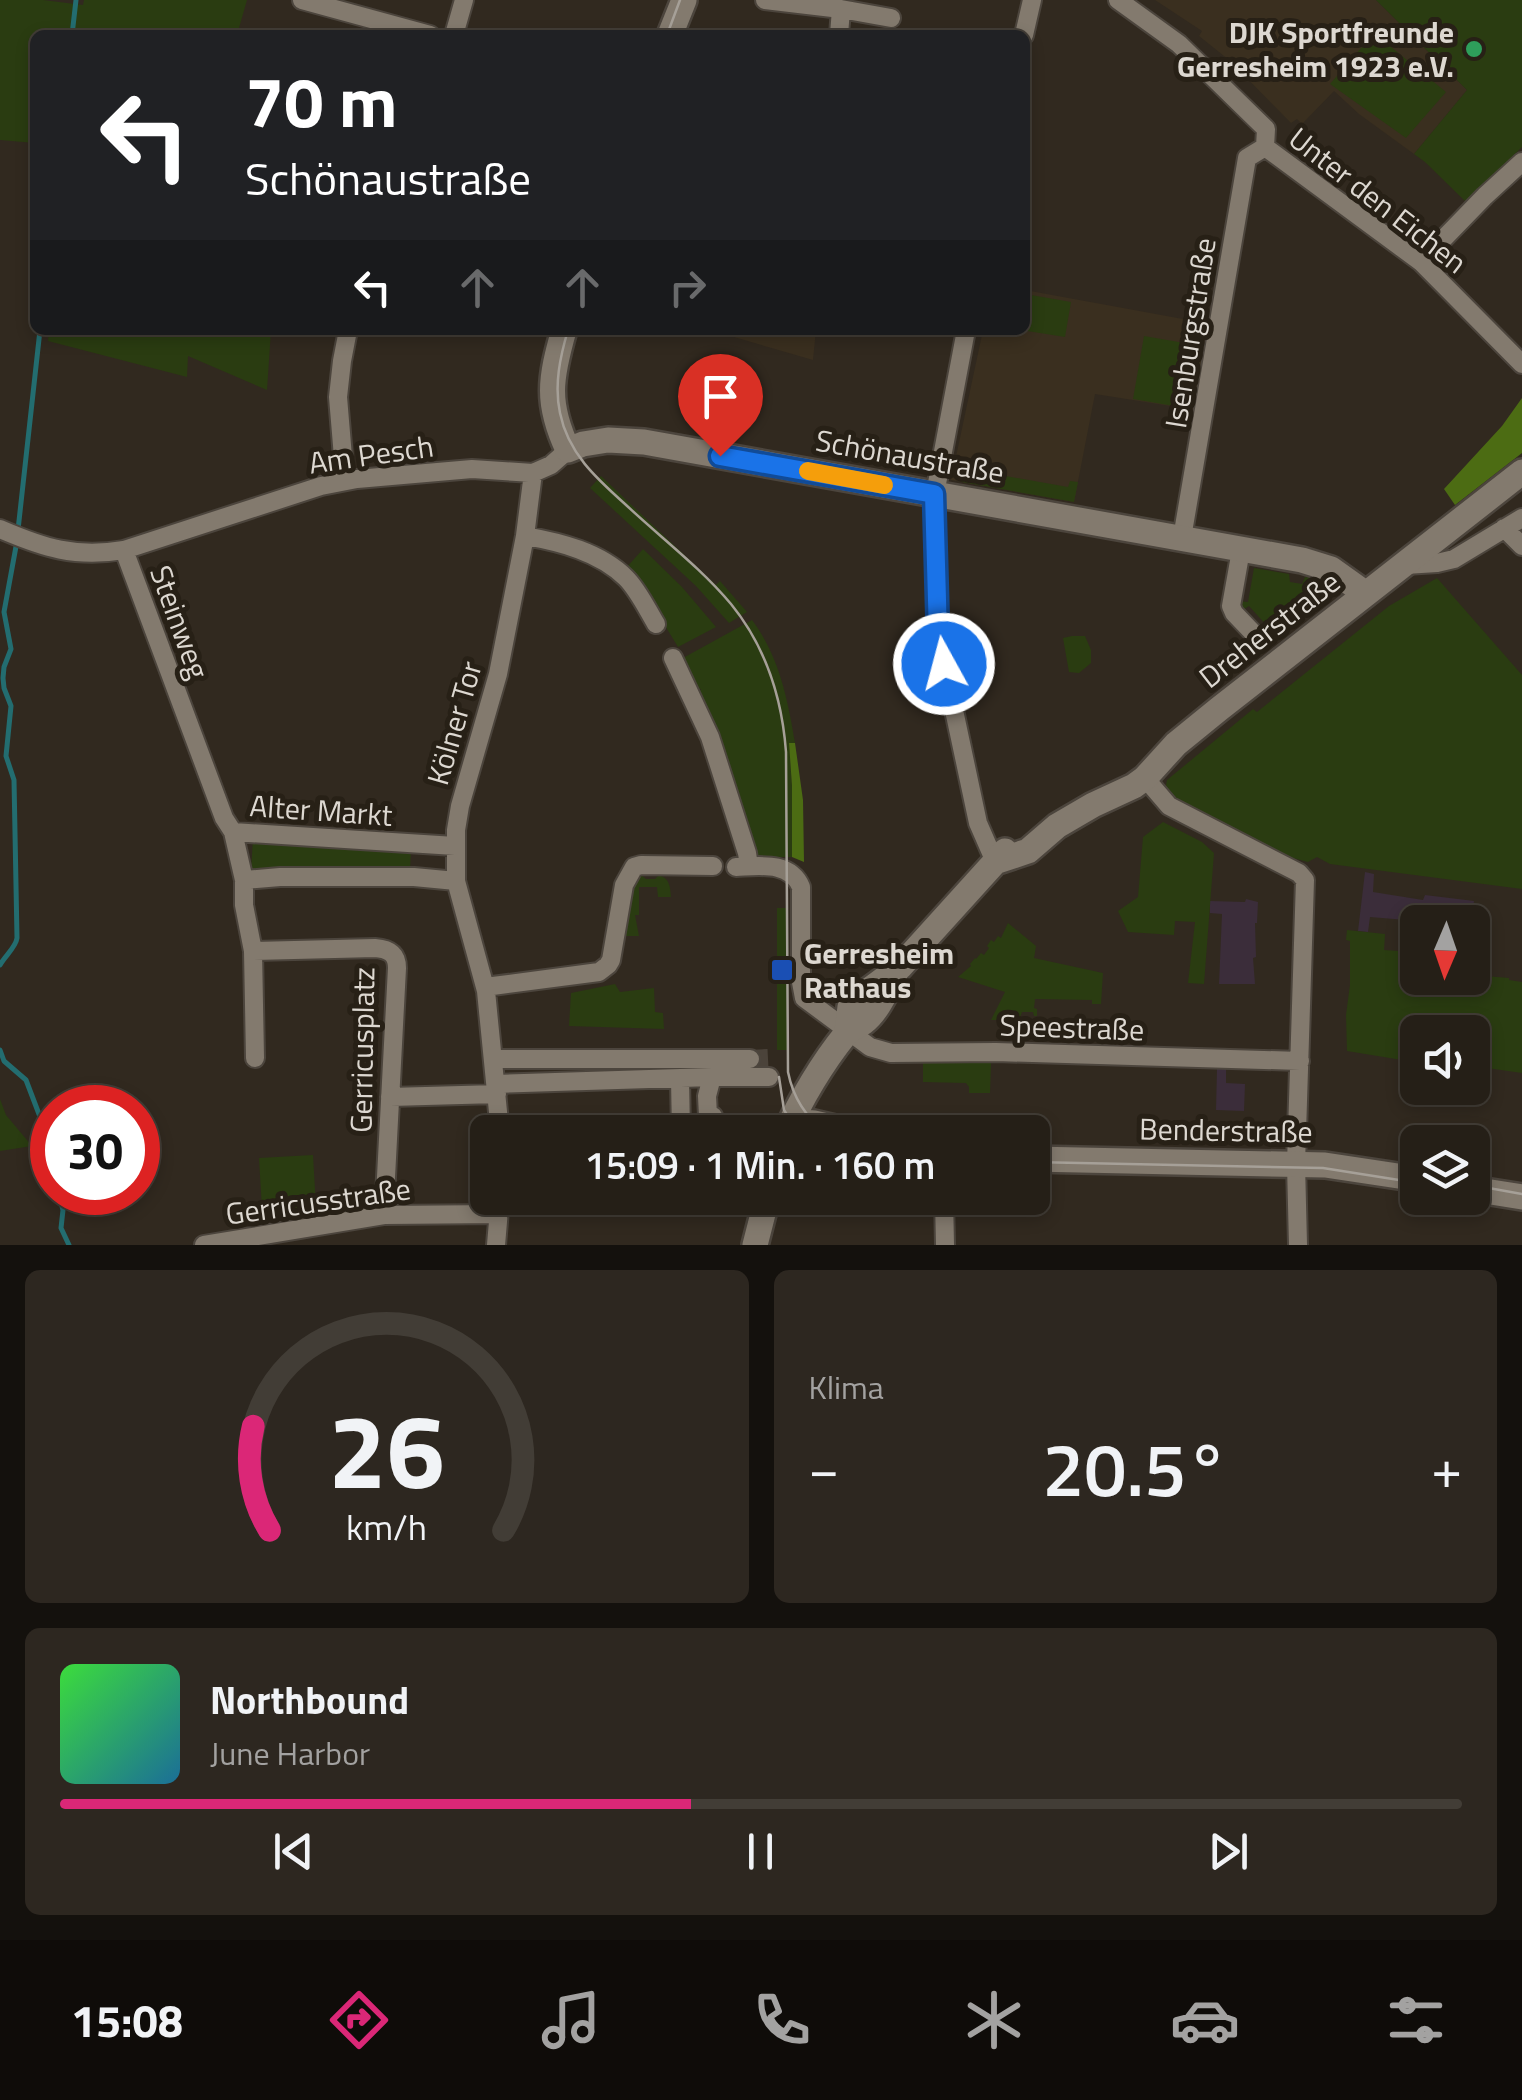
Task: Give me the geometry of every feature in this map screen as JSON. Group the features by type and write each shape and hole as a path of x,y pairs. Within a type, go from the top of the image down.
{"street":[{"path":"302,0 412,30"},
{"path":"455,30 464,0"},
{"path":"672,30 684,0"},
{"path":"765,0 891,18"},
{"path":"1025,30 1032,0"},
{"name":"Unter den Eichen","path":"1118,0 1179,44 1266,129 1265,147 1421,262 1522,364"},
{"path":"839,30 840,9"},
{"name":"Isenburgstraße","path":"1182,538 1247,158 1265,147"},
{"path":"1421,262 1522,162"},
{"path":"346,480 338,397 347,335"},
{"path":"533,473 551,465 568,450 553,413 552,392 563,335"},
{"path":"965,335 934,494 938,635 978,824 994,862"},
{"name":"Schönaustraße","path":"568,450 596,442 628,440 1182,538 1320,565 1366,594"},
{"name":"Am Pesch","path":"124,550 272,500 346,480 472,469 533,473"},
{"name":"Dreherstraße","path":"1094,805 1136,768 1176,744 1522,472"},
{"name":"Kölner Tor","path":"499,1115 485,987 456,881 456,846 460,806 498,674 533,473"},
{"path":"1403,565 1454,559 1522,518"},
{"path":"1504,528 1522,546"},
{"name":"Steinweg","path":"2,529 55,550 84,554 124,550 232,832"},
{"path":"525,536 594,555 612,566 628,579 656,624"},
{"path":"1432,542 1441,550 1466,550"},
{"path":"1241,550 1232,606 1257,637"},
{"name":"Speestraße","path":"673,658 710,737 747,853 742,866 778,867 800,882 804,998 870,1047 892,1053 996,1052 1300,1062"},
{"name":"Dreherstraße","path":"796,1115 847,1031 876,1009 900,966 994,862 1028,851 1057,826 1134,786 1176,744"},
{"path":"1145,778 1168,806 1299,873 1304,880 1296,1164 1298,1245"},
{"name":"Alter Markt","path":"252,951 244,880 232,832 456,846"},
{"path":"485,987 599,972 611,960 624,885 634,867 713,866"},
{"name":"Alter Markt","path":"244,880 414,877 456,881"},
{"name":"Gerricusplatz","path":"252,951 375,948 394,954 397,968 384,1215"},
{"path":"252,951 255,1058"},
{"path":"591,1065 621,1054 750,1058"},
{"path":"493,1059 519,1056 544,1066 591,1065 680,1079 769,1077"},
{"path":"519,1056 519,1083"},
{"path":"390,1097 497,1089 519,1083 544,1066"},
{"path":"712,1077 714,1111"},
{"path":"680,1079 681,1115"},
{"path":"813,1084 830,1115"},
{"name":"Benderstraße","path":"1050,1159 1296,1164 1400,1176"},
{"path":"1490,1192 1522,1197"},
{"name":"Gerricusstraße","path":"204,1245 384,1215 470,1208"},
{"path":"496,1245 499,1215"},
{"path":"755,1245 763,1215"},
{"path":"944,1215 944,1245"}],"shaded area":[{"path":"1155,0 1376,0 1467,90 1414,154 1334,91 1302,124 1297,119 1291,123 1229,60 1199,36 1202,31"},
{"path":"1030,291 1210,324 1196,410 1095,394 1074,502 951,480 982,335 1030,335"},
{"path":"727,335 816,335 813,360"},
{"path":"1365,872 1374,874 1373,892 1423,900 1425,895 1474,901 1473,905 1400,905 1400,920 1370,917 1368,932 1358,931"},
{"path":"1210,901 1258,902 1255,984 1219,984 1222,914 1210,913"},
{"path":"1217,1069 1226,1069 1226,1083 1245,1084 1244,1111 1216,1110"}],"green space":[{"path":"0,0 83,5 84,0 247,0 238,30 30,30 30,143 0,140"},
{"name":"DJK Sportfreunde Gerresheim 1923 e.V.","path":"1376,0 1522,0 1522,147 1466,202 1414,154 1467,90"},
{"path":"1374,33 1446,92 1406,138 1330,84"},
{"path":"1030,295 1071,302 1065,337 1030,331"},
{"path":"49,335 271,335 267,390 188,356 187,377 48,341"},
{"path":"1144,336 1202,346 1191,409 1133,399"},
{"path":"1522,398 1522,453 1455,505 1444,489 1502,426"},
{"path":"955,467 1068,487 1070,481 1078,482 1074,502 962,482"},
{"path":"601,476 716,585 720,581 747,612 729,623 696,586 590,488"},
{"path":"643,549 716,627 678,647 626,568"},
{"path":"1254,568 1289,574 1290,582 1302,584 1305,577 1311,578 1314,588 1268,627 1249,606 1241,611 1238,601 1248,602"},
{"path":"1437,578 1522,675 1522,889 1330,864 1317,857 1308,862 1293,858 1193,811 1165,792 1167,780 1253,709 1257,712 1389,606"},
{"path":"752,620 776,663 795,743 789,744 792,857 756,857 726,754 712,727 715,721 709,719 698,695 701,689 695,688 683,658"},
{"path":"1085,636 1091,650 1091,663 1079,673 1069,672 1063,638"},
{"path":"789,743 795,743 803,800 804,862 792,857"},
{"path":"1163,822 1202,842 1214,853 1204,984 1188,983 1195,922 1175,921 1174,935 1128,932 1118,911 1138,897 1143,837"},
{"path":"253,837 411,849 410,872 251,872"},
{"path":"641,875 646,879 659,875 665,879 671,897 658,897 657,887 639,887 639,915 635,915 639,936 621,936 630,884"},
{"path":"777,908 788,908 789,1050 777,1050"},
{"path":"1008,923 1036,946 1034,958 1103,973 1101,1004 1092,1004 1092,1000 1035,999 1037,1016 1022,1012 1019,1020 991,1020 1005,992 958,977 975,958 984,955 991,940 1001,938"},
{"path":"1347,930 1385,934 1384,950 1400,951 1400,995 1490,995 1490,976 1522,982 1522,1073 1490,1068 1490,1015 1400,1015 1400,1060 1347,1051 1350,941 1346,940"},
{"path":"615,984 620,992 654,988 655,1012 663,1013 664,1029 569,1026 571,993"},
{"path":"923,1061 991,1063 990,1093 969,1093 966,1083 923,1082"},
{"path":"0,1099 6,1115 30,1146 0,1151"},
{"path":"313,1155 316,1207 262,1209 259,1158"}],"waterway":[{"path":"73,30 76,0"},
{"path":"18,530 39,335"},
{"path":"0,965 17,938 14,780 6,756 11,706 3,678 11,649 4,612 17,541"},
{"path":"0,1050 4,1061 26,1080 30,1090"},
{"path":"62,1215 61,1228 69,1245"}],"tunnel":[{"path":"750,1059 769,1058"}],"tram line":[{"path":"669,30 680,0"},
{"path":"567,335 559,371 558,403 576,453 604,484 719,590 754,638 770,674 781,712 786,752 788,1072 793,1090 808,1115"},
{"path":"779,1077 787,1115"},
{"path":"1050,1162 1323,1168 1400,1180"},
{"path":"1490,1188 1522,1194"}],"slow traffic":[{"path":"808,471 884,485"}],"place":[{"name":"DJK Sportfreunde Gerresheim 1923 e.V.","path":"1474,49"},
{"name":"Gerresheim Rathaus","path":"782,970"}],"route":[{"path":"720,456 934,494 938,635 944,664"}]}
